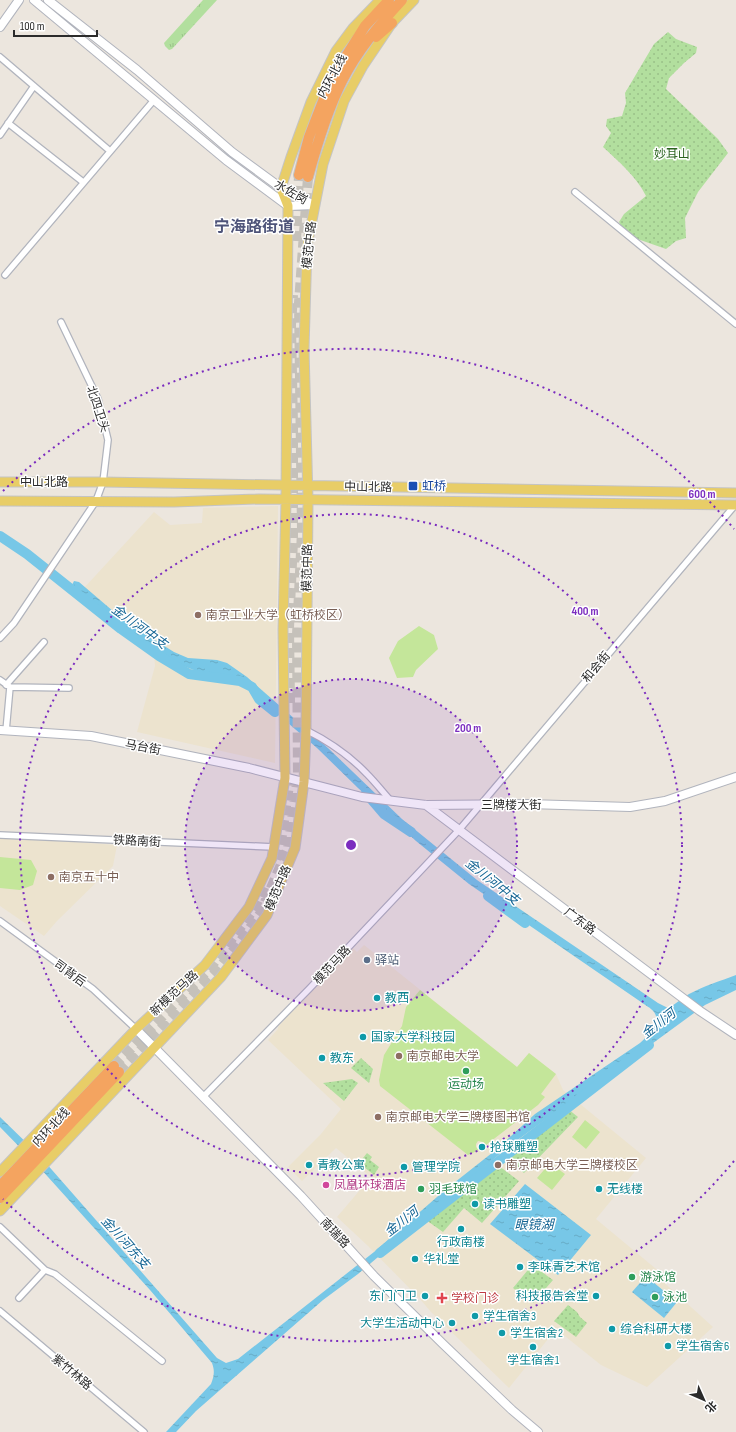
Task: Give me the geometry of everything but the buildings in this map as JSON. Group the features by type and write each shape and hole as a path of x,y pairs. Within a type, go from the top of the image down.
{"highway":[{"name":"内环北线","path":"389,0 365,26 345,58 325,96 310,137 303,176 342,81 362,49 383,21 402,0"},
{"path":"365,26 379,1"},
{"path":"362,49 392,23"},
{"name":"内环北线","path":"0,1200 4,1188 18,1172 42,1135 116,1069 46,1151 18,1172"},
{"path":"0,1183 18,1172"}],"main road":[{"name":"模范中路","path":"18,1172 57,1152 221,977 267,915 295,848 304,782 306,730 308,500 304,348 307,246 323,164 344,101 364,66 392,23 414,0"},
{"path":"281,188 312,102 336,51 353,28 379,1"},
{"name":"模范中路","path":"281,188 288,206 286,500 283,630 284,778"},
{"name":"中山北路","path":"0,482 103,482 736,493"},
{"name":"中山北路","path":"0,501 174,502 308,500 736,504"},
{"name":"新模范马路","path":"42,1135 136,1029 205,965 249,907 268,868 274,847 284,778"},
{"path":"0,1172 18,1172 0,1212"}],"street":[{"path":"0,27 19,0"},
{"name":"水佐岗","path":"34,0 226,160 288,206 315,205"},
{"name":"水佐岗","path":"48,0 137,70 232,152 281,188 315,205"},
{"path":"0,57 110,151"},
{"path":"0,135 34,86"},
{"path":"5,275 154,100"},
{"path":"8,123 84,182"},
{"path":"575,192 736,324"},
{"name":"北四卫头","path":"0,638 14,623 96,501 103,482 108,440 98,399 61,322"},
{"name":"和会街","path":"459,830 479,804 736,504"},
{"path":"3,730 8,686 44,642"},
{"path":"0,680 8,686 69,688"},
{"name":"马台街","path":"3,730 91,736 249,768 284,778"},
{"path":"306,730 322,738 352,759 390,800"},
{"name":"三牌楼大街","path":"284,778 362,797 426,805 528,804 630,807 665,801 736,777"},
{"name":"广东路","path":"426,805 700,1011 736,1035"},
{"name":"模范马路","path":"203,1097 310,988 459,830"},
{"name":"铁路南街","path":"0,835 274,847"},
{"name":"司背后","path":"0,921 93,989 136,1029"},
{"name":"南瑞路","path":"136,1029 298,1193 374,1276 534,1431"},
{"path":"0,1227 45,1270 55,1274 162,1361"},
{"path":"19,1298 45,1270"},
{"name":"紫竹林路","path":"0,1311 144,1432"}],"shaded area":[{"name":"南京工业大学（虹桥校区）","path":"278,506 275,763 137,732 155,666 153,642 84,588 154,512 170,525 202,523 203,508"},
{"name":"南京五十中","path":"0,837 117,845 113,866 57,921 44,936 0,906"},
{"name":"南京邮电大学三牌楼校区","path":"364,945 517,1067 529,1053 556,1074 563,1090 646,1158 596,1219 661,1273 659,1278 713,1327 647,1387 601,1365 556,1329 509,1388 431,1312 368,1246 337,1217 371,1177 336,1148 302,1181 288,1167 321,1134 341,1109 268,1040 284,1020 353,948 357,952"}],"green space":[{"path":"203,0 217,0 172,49 169,50 164,43"},
{"name":"妙耳山","path":"668,32 676,39 697,47 696,53 669,78 666,89 718,139 728,153 698,192 685,218 686,238 676,241 666,249 626,235 619,222 624,214 646,196 632,176 603,147 611,133 606,126 607,119 622,116 626,103 625,93 654,44"},
{"path":"419,626 434,635 438,649 416,670 413,677 397,678 389,658 398,641"},
{"path":"0,857 31,860 37,871 33,885 20,890 0,888"},
{"name":"运动场","path":"420,990 517,1067 529,1053 556,1074 541,1094 545,1097 538,1105 486,1145 483,1142 478,1141 476,1147 479,1150 468,1155 380,1086 379,1080 384,1055 402,1026 406,1007"},
{"path":"361,1058 373,1069 369,1083 351,1068"},
{"path":"352,1079 358,1083 344,1101 323,1083"},
{"path":"568,1109 578,1117 524,1173 501,1156"},
{"path":"585,1120 600,1132 586,1149 572,1137"},
{"path":"367,1153 372,1157 370,1160 379,1167 374,1175 359,1163"},
{"path":"495,1163 519,1181 482,1223 464,1208 443,1232 426,1220"},
{"path":"550,1163 565,1174 552,1190 537,1178"},
{"path":"532,1265 553,1280 533,1303 513,1288"},
{"path":"568,1305 587,1323 576,1337 554,1321"}],"water":[{"path":"74,581 79,582 127,623 174,652 188,658 217,660 227,663 247,677 328,748 402,819 477,880 658,1003 668,1008 695,991 736,975 736,990 705,1005 508,1147 358,1274 323,1300 196,1411 176,1432 166,1432 211,1384 214,1374 212,1363 150,1290 39,1167 0,1127 0,1117 38,1154 217,1358 226,1363 238,1359 374,1252 445,1190 497,1149 535,1114 640,1043 653,1029 656,1016 651,1009 469,884 416,841 317,748 246,687 229,678 202,673 183,666 129,632 88,600 72,585"},
{"name":"眼镜湖","path":"525,1184 591,1235 558,1275 490,1224"},
{"name":"泳池","path":"646,1276 677,1302 664,1318 632,1292"}],"waterway":[{"name":"金川河中支","path":"0,536 27,554 121,629 159,656 189,674 240,681 252,687 259,699 275,712"},
{"name":"金川河中支","path":"366,793 384,814 411,832"},
{"name":"金川河中支","path":"488,896 525,923"},
{"name":"金川河","path":"380,1253 649,1045"}],"tunnel":[{"path":"296,241 299,175"},
{"path":"119,1072 214,974 237,946 260,914 288,848 298,776 297,635 302,531 299,303 308,177"},
{"path":"290,703 289,628 293,541 291,325 293,295"},
{"path":"276,859 280,849 291,771"},
{"path":"114,1066 211,967 254,909 265,885"}],"place":[{"name":"虹桥","path":"413,486"},
{"name":"南京工业大学（虹桥校区）","path":"198,615"},
{"name":"南京五十中","path":"51,877"},
{"name":"驿站","path":"367,960"},
{"name":"教西","path":"377,998"},
{"name":"国家大学科技园","path":"363,1037"},
{"name":"南京邮电大学","path":"399,1056"},
{"name":"教东","path":"322,1058"},
{"name":"运动场","path":"466,1071"},
{"name":"南京邮电大学三牌楼图书馆","path":"378,1117"},
{"name":"抢球雕塑","path":"482,1147"},
{"name":"青教公寓","path":"309,1165"},
{"name":"南京邮电大学三牌楼校区","path":"498,1165"},
{"name":"管理学院","path":"404,1167"},
{"name":"凤凰环球酒店","path":"326,1185"},
{"name":"羽毛球馆","path":"421,1189"},
{"name":"无线楼","path":"599,1189"},
{"name":"读书雕塑","path":"475,1204"},
{"name":"行政南楼","path":"461,1229"},
{"name":"华礼堂","path":"415,1259"},
{"name":"李味青艺术馆","path":"520,1267"},
{"name":"游泳馆","path":"632,1277"},
{"name":"东门门卫","path":"425,1296"},
{"name":"科技报告会堂","path":"596,1296"},
{"name":"泳池","path":"655,1297"},
{"name":"学校门诊","path":"442,1298"},
{"name":"学生宿舍3","path":"475,1316"},
{"name":"大学生活动中心","path":"452,1323"},
{"name":"综合科研大楼","path":"612,1329"},
{"name":"学生宿舍2","path":"502,1333"},
{"name":"学生宿舍6","path":"668,1346"},
{"name":"学生宿舍1","path":"533,1347"}],"district":[{"name":"宁海路街道","path":"254,226"}],"water label":[{"name":"金川河东支","path":"126,1242"}]}
